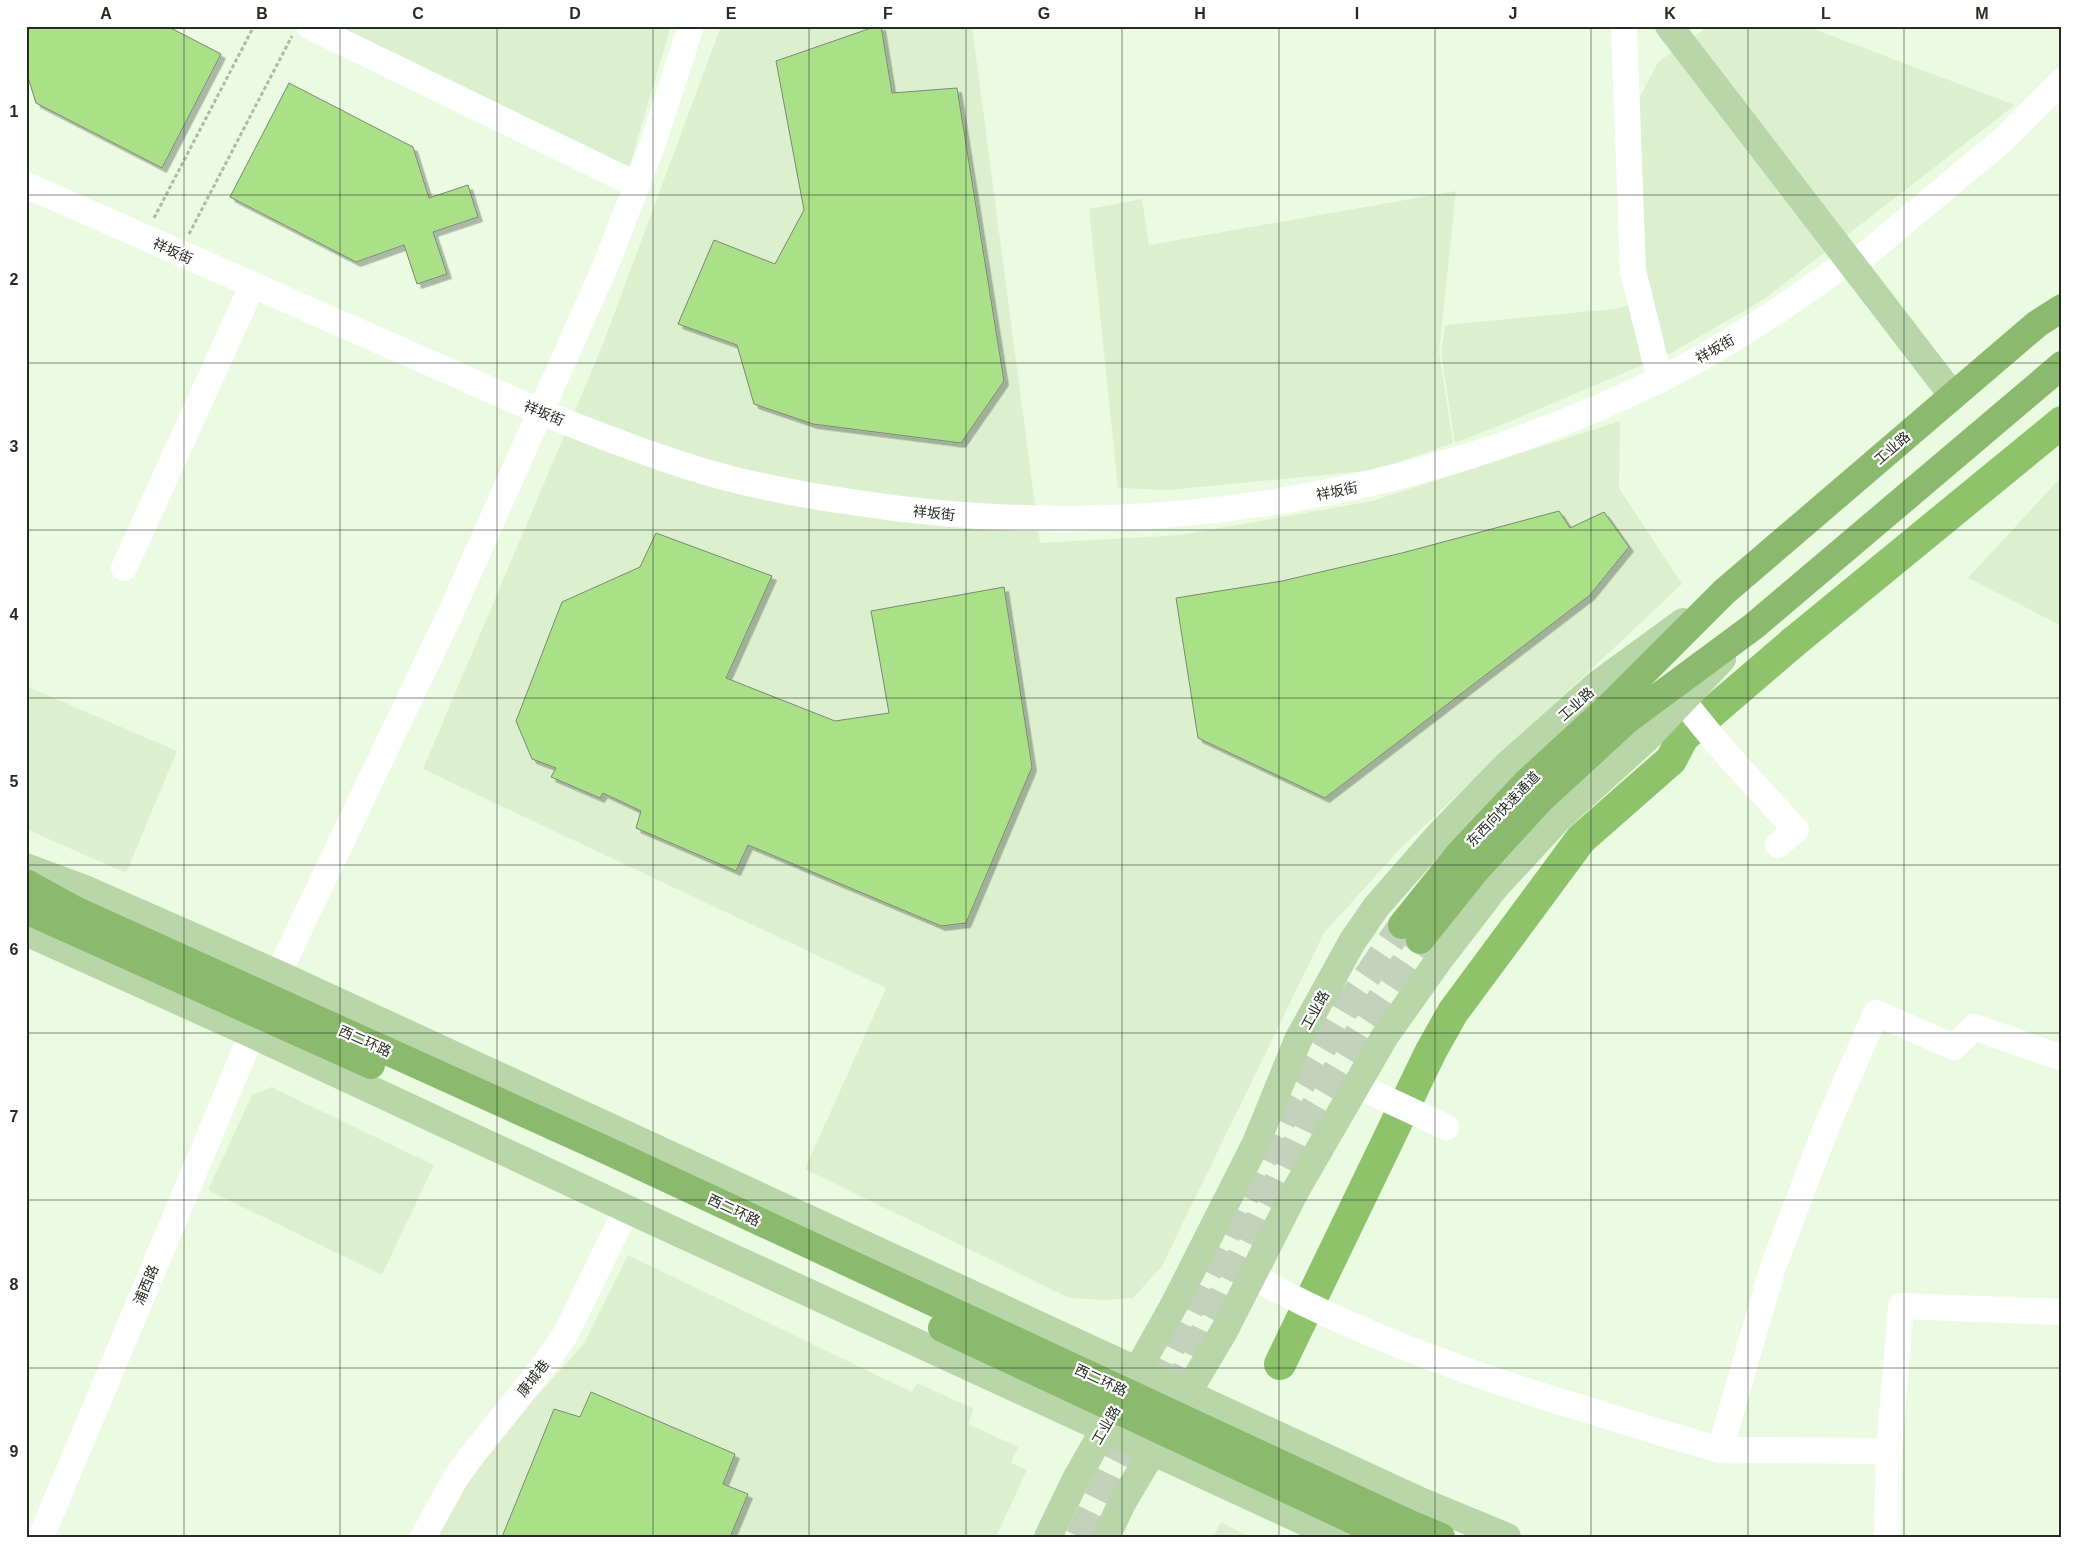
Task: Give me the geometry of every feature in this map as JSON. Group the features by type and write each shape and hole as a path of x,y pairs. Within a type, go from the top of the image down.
{"highway":[{"name":"工业路","path":"1620,711 1724,592 2037,324 2062,308"},
{"path":"1620,711 1754,626 2062,365"},
{"name":"东西向快速通道","path":"1411,933 1459,854 1525,784 1620,711"},
{"name":"西二环路","path":"26,883 75,910 604,1160 1389,1537"},
{"name":"西二环路","path":"26,910 604,1160 1441,1537"}],"main road":[{"path":"1669,26 1856,258 1959,391"},
{"path":"1691,26 1856,258"},
{"name":"工业路","path":"2037,324 2062,299"},
{"name":"工业路","path":"1048,1537 1076,1479 1174,1305 1256,1143 1298,1040 1352,942 1376,907 1439,835 1506,766 1598,684 1724,592"},
{"path":"1106,1537 1122,1503 1224,1331 1297,1188 1356,1085 1385,1036 1433,967 1496,886 1559,818 1644,740 1689,708 1754,626"},
{"path":"26,868 85,889 278,974 1005,1308 1187,1394 1420,1500 1507,1537"},
{"path":"26,932 252,1034 1338,1537"}],"street":[{"path":"278,974 451,612 539,411 605,267 652,146 691,26"},
{"path":"1624,26 1633,272 1660,380"},
{"path":"300,31 637,185"},
{"name":"祥坂街","path":"26,186 539,411 679,464 776,489 865,504 926,512 1013,519 1085,520 1249,506 1327,493 1400,477 1456,461 1530,435 1660,380 1738,336 1856,258 2005,138 2062,81"},
{"path":"124,568 252,286"},
{"path":"1689,708 1722,748 1796,830 1778,846"},
{"path":"1720,1450 1773,1267 1826,1128 1876,1013 1954,1047 1974,1027 2062,1058"},
{"name":"浦西路","path":"41,1537 252,1034"},
{"path":"1356,1085 1436,1123"},
{"name":"康城巷","path":"423,1537 455,1479 562,1340 627,1209"},
{"path":"1252,1276 1287,1296 1393,1343 1502,1383 1720,1450 1888,1451"},
{"path":"1887,1537 1888,1451 1901,1306 2062,1312"}],"path":[{"path":"144,238 254,26"},
{"path":"179,254 300,31"}],"shaded area":[{"path":"338,26 671,26 629,168"},
{"path":"721,26 972,26 1040,543 1181,535 1372,501 1620,421 1619,488 1682,584 1400,849 1324,933 1162,1266 1133,1298 1105,1300 1069,1298 805,1169 886,988 423,769 603,344"},
{"path":"1709,26 1806,26 2015,105 1763,300 1671,353 1455,443 1441,353 1445,325 1614,309 1644,301 1633,110 1658,62"},
{"path":"1456,191 1439,352 1453,443 1376,470 1169,490 1118,488 1089,209 1142,199 1149,245"},
{"path":"2062,476 2062,626 1968,578"},
{"path":"26,686 177,751 126,873 26,829"},
{"path":"271,1087 434,1165 382,1275 208,1190 252,1095"},
{"path":"628,1255 912,1392 917,1383 974,1409 968,1424 1018,1447 1011,1463 1027,1470 996,1537 442,1537 433,1532 481,1457 584,1344"},
{"path":"1221,1522 1250,1537 1213,1537"}],"building":[{"path":"26,26 167,26 221,54 162,168 36,103 26,71"},
{"path":"881,26 892,93 957,88 1004,381 961,443 813,424 754,404 737,345 678,324 714,240 775,264 804,210 776,61"},
{"path":"289,83 413,147 429,198 468,185 478,217 433,232 447,274 417,284 404,245 356,262 230,197"},
{"path":"1559,511 1570,528 1604,512 1629,547 1590,595 1325,798 1198,738 1176,598 1282,581 1402,553"},
{"path":"656,533 772,576 726,678 835,721 889,713 871,611 1004,587 1032,767 966,923 941,926 748,845 736,871 636,828 641,811 603,793 600,798 551,777 556,768 532,759 516,721 562,602 640,567"},
{"path":"591,1392 735,1454 723,1484 748,1494 730,1537 502,1537 554,1409 580,1417"}],"waterway":[{"path":"1280,1364 1431,1051 1453,1012 1581,839 1671,760 1683,737 1796,640 2062,422"}],"tunnel":[{"path":"1079,1537 1292,1100 1344,1011 1402,925"},
{"path":"1174,1394 1312,1111 1364,1024 1420,940"}]}
